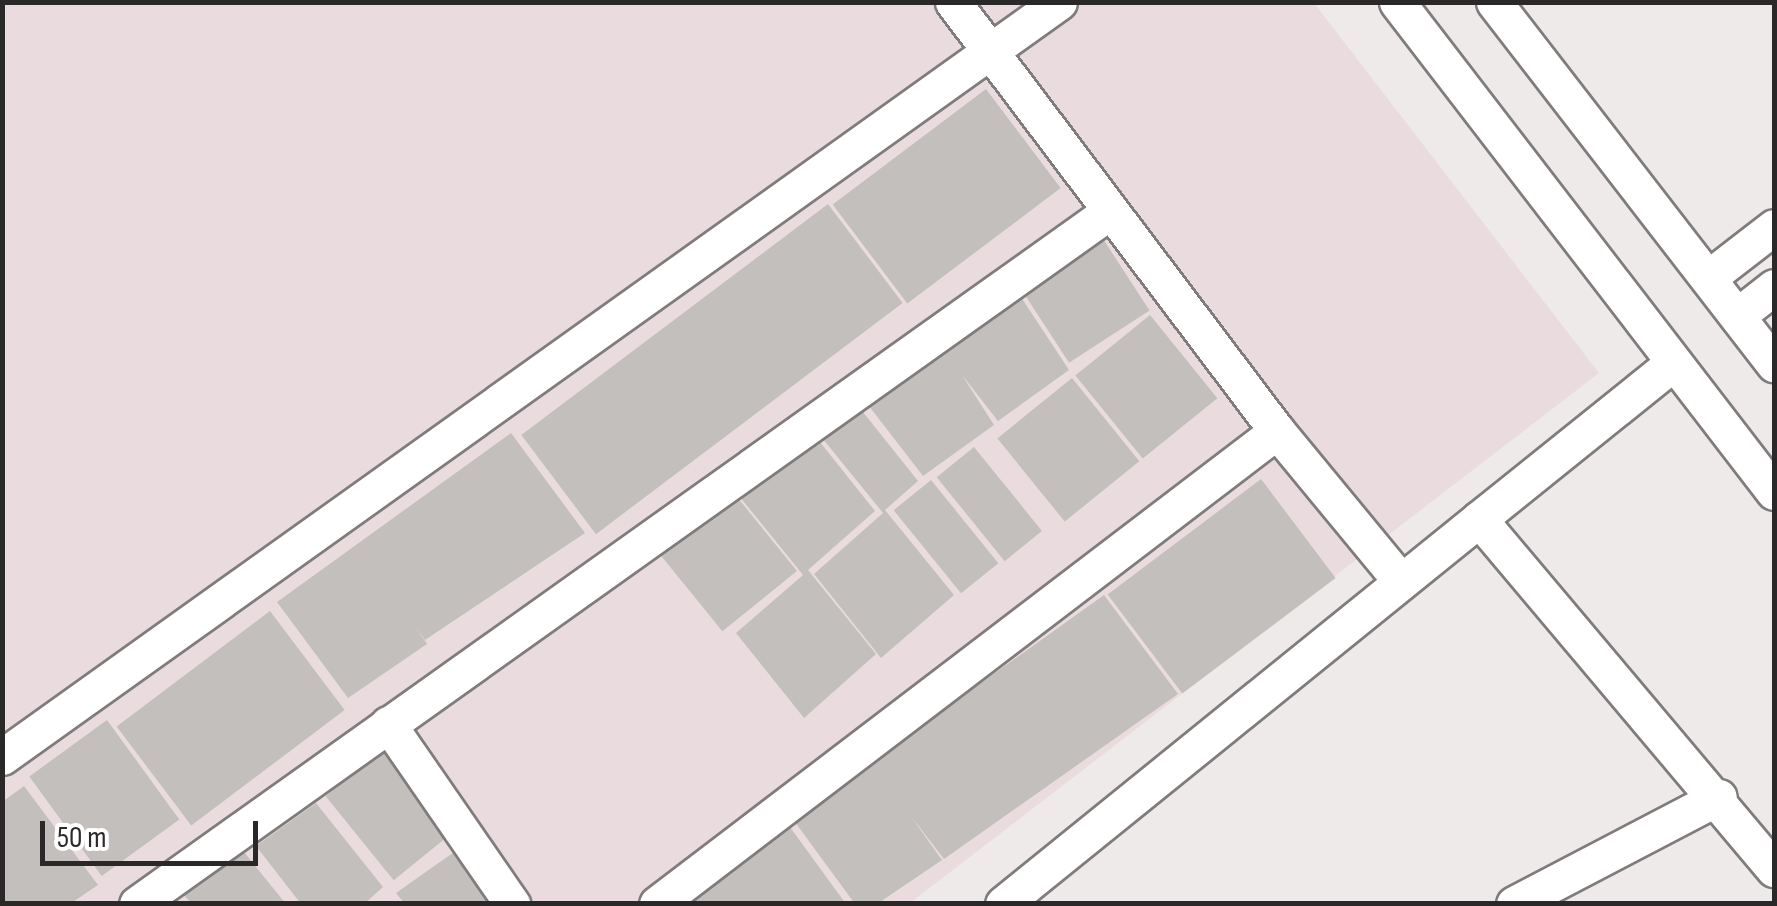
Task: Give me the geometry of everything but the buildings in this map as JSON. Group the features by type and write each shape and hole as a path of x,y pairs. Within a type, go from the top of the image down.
{"street":[{"path":"953,2 1277,431 1400,580"},
{"path":"2,758 1059,2"},
{"path":"1397,2 1774,492"},
{"path":"1494,2 1774,364"},
{"path":"137,904 1109,212"},
{"path":"1708,278 1774,227"},
{"path":"1737,316 1774,287"},
{"path":"1003,904 1674,362"},
{"path":"657,904 1277,431"},
{"path":"1479,520 1719,797 1774,870"},
{"path":"388,724 512,904"},
{"path":"1514,904 1719,797"}],"shaded area":[{"path":"2,3 1314,3 1599,373 910,903 3,903"}]}
